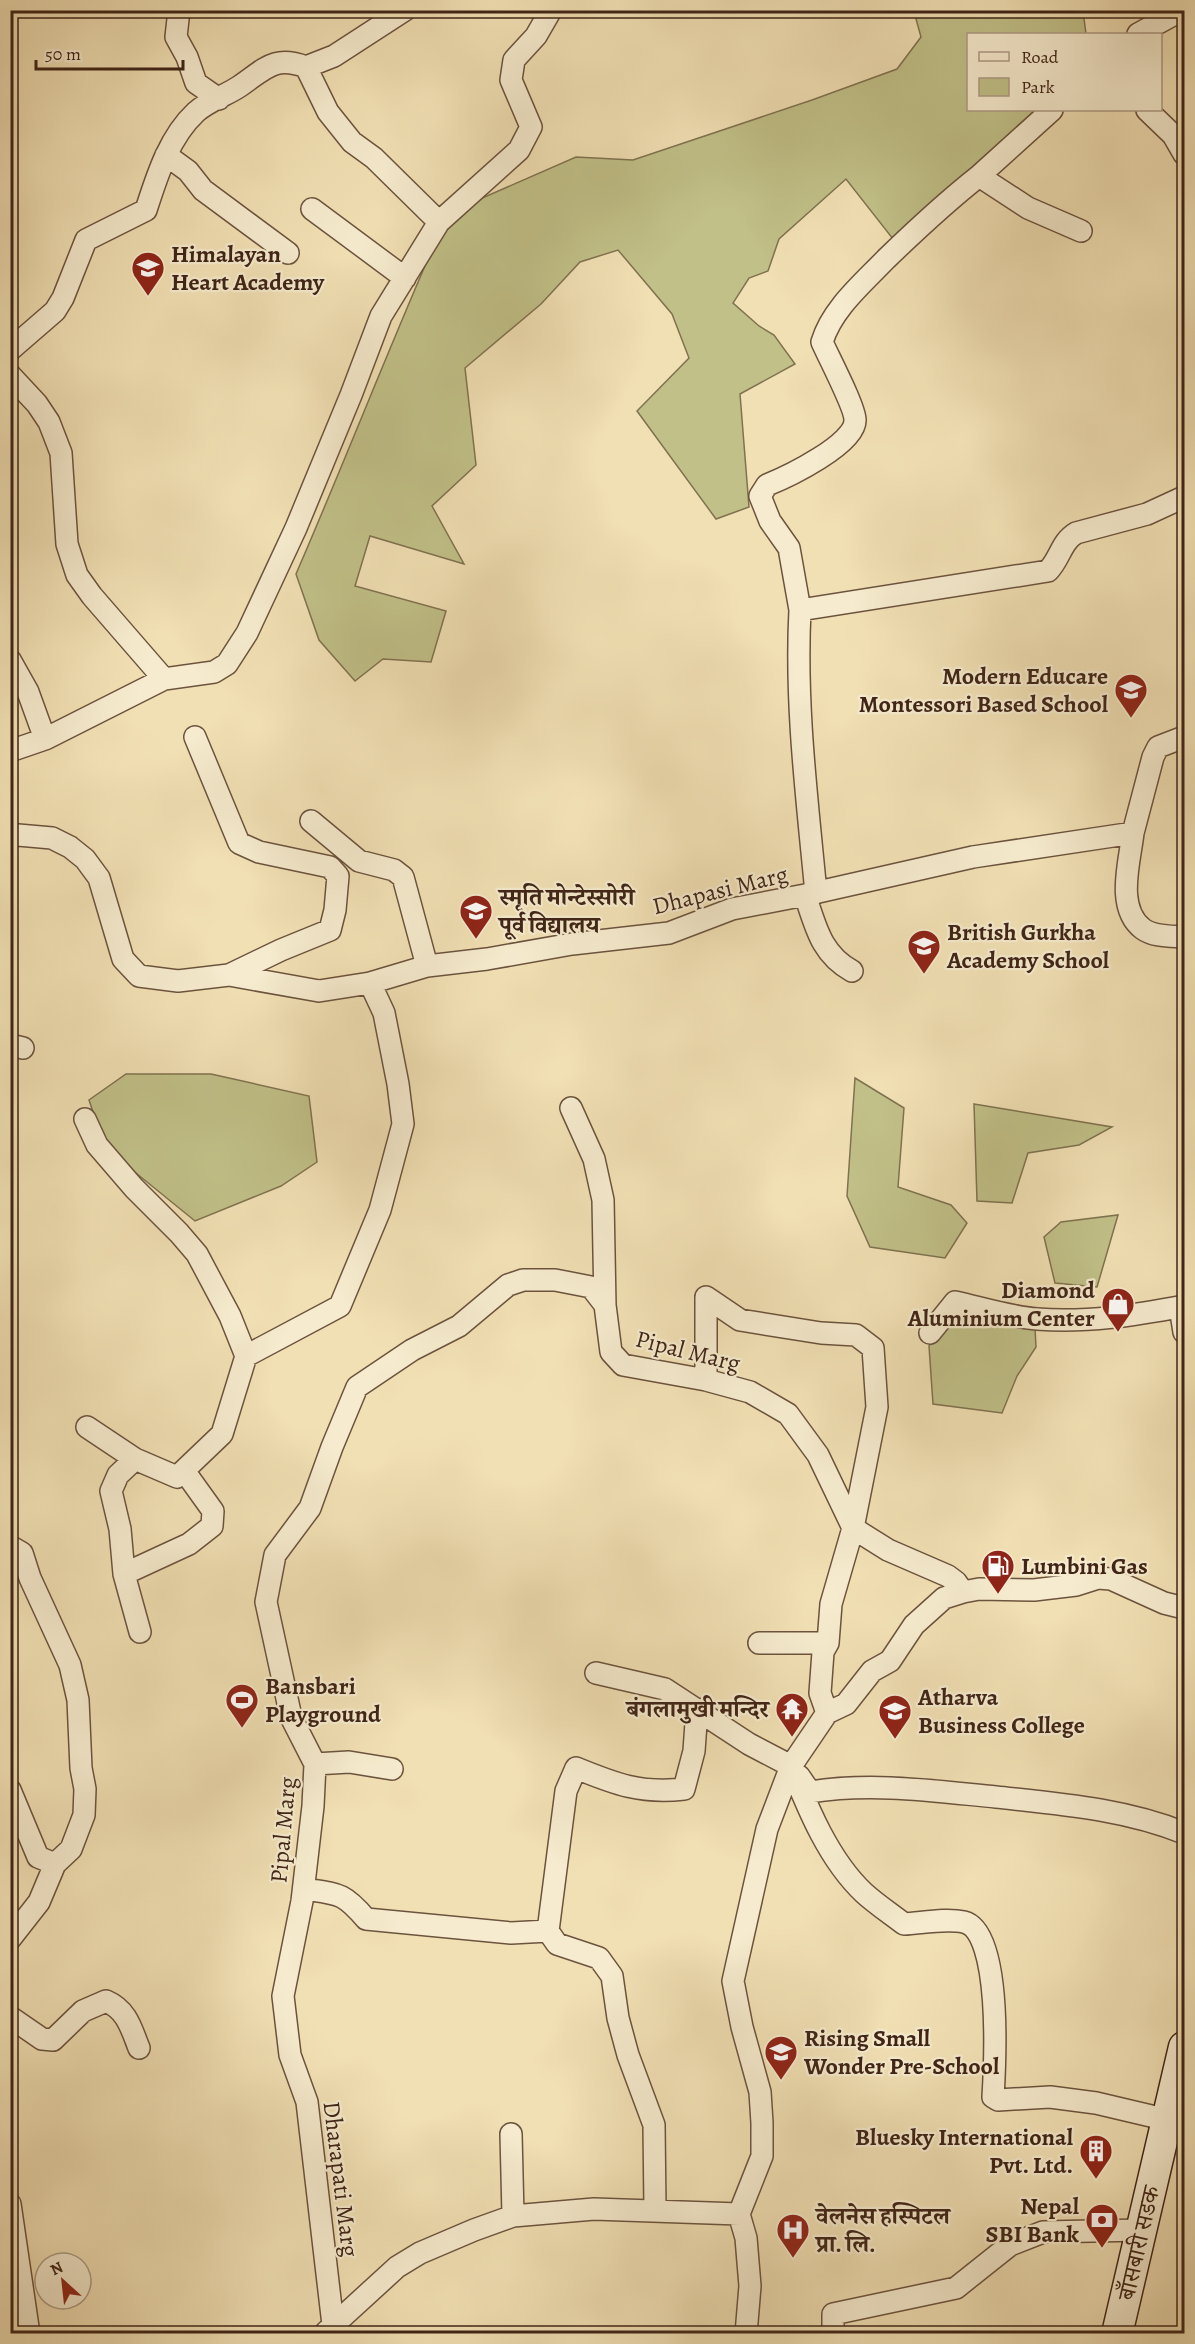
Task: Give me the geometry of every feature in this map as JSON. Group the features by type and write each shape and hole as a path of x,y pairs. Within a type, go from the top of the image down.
{"main road":[{"name":"बाँसबारी सडक","path":"1117,2334 1185,2047"}],"street":[{"path":"179,10 176,37 188,57 196,83 219,99"},
{"path":"10,350 30,335 59,305 86,240 146,210 166,155 177,135 197,111 269,66 290,61 306,67 334,56 405,10"},
{"path":"10,751 45,739 164,679 214,672 227,663 247,633 296,528 351,396 381,316 439,222 519,150 531,127 511,80 514,60 536,36 551,10"},
{"path":"1140,33 1182,10"},
{"path":"306,67 328,112 352,142 374,158 439,222"},
{"path":"852,971 838,964 822,942 811,894 797,654 800,610 789,548 770,521 760,496 767,485 840,446 851,433 855,421 849,400 822,342 827,327 866,279 924,222 1051,111"},
{"path":"1148,111 1173,135 1185,154"},
{"path":"166,155 188,171 203,190 288,254"},
{"path":"979,176 1028,208 1081,231"},
{"path":"312,209 405,278"},
{"path":"10,375 37,404 49,422 61,453 67,544 77,574 92,596 164,679"},
{"path":"800,610 1048,571 1060,556 1068,538 1076,533 1147,513 1185,496"},
{"path":"10,660 28,692 45,739"},
{"path":"195,736 239,843 259,852 330,867 338,876 335,910 330,930 229,975"},
{"path":"1185,737 1158,747 1153,757 1133,833 1127,879 1128,906 1141,928 1162,936 1185,937"},
{"path":"311,821 359,861 394,870 403,877 427,966"},
{"name":"Dhapasi Marg","path":"10,838 18,835 52,838 70,847 85,860 99,878 123,960 139,976 178,981 229,975 319,991 370,983 427,966 487,959 572,944 669,933 732,909 811,894 973,857 1133,833"},
{"path":"246,1356 340,1306 380,1210 403,1124 398,1084 384,1013 370,983"},
{"path":"571,1108 594,1159 603,1200 605,1305"},
{"path":"85,1119 98,1145 134,1188 197,1254 230,1316 246,1356 222,1434 177,1478 135,1459 87,1427"},
{"name":"Pipal Marg","path":"303,1895 313,1806 315,1764 291,1717 266,1602 275,1555 310,1508 357,1387 412,1350 459,1326 508,1285 523,1280 555,1280 591,1287 605,1305 611,1352 623,1365 706,1380 750,1392 788,1414 818,1455 853,1528"},
{"path":"706,1380 706,1297 740,1320 821,1333 856,1335 873,1348 877,1407 853,1528 831,1604 828,1643 823,1652 820,1694 827,1713"},
{"path":"930,1333 955,1302 1036,1319 1078,1320 1142,1315 1182,1306 1185,1332"},
{"path":"135,1459 118,1475 111,1491 120,1529 124,1574 140,1632"},
{"path":"124,1574 189,1544 212,1526 213,1511 185,1472"},
{"path":"853,1528 888,1550 948,1576 963,1592"},
{"path":"10,1546 22,1553 38,1598 70,1665 78,1700 81,1768 85,1789 84,1815 71,1849 55,1864 39,1902 10,1939"},
{"path":"746,2334 750,2286 746,2238 739,2214 762,2156 762,2123 760,2092 742,2027 733,1981 767,1829 791,1766 827,1713 846,1704 872,1671 890,1661 914,1625 944,1598 979,1588 1034,1590 1076,1585 1098,1578 1111,1579 1164,1603 1185,1608"},
{"path":"759,1643 828,1643"},
{"path":"596,1673 665,1689 749,1744 791,1766 810,1792 838,1787 893,1787 1073,1805 1166,1826 1185,1833"},
{"path":"655,2210 654,2125 623,2036 612,1976 599,1958 557,1944 548,1931 566,1791 576,1768 618,1785 659,1792 684,1789 694,1750 697,1709"},
{"name":"Pipal Marg","path":"315,1764 349,1762 392,1769"},
{"path":"791,1766 812,1818 835,1856 863,1892 904,1924 965,1922 980,1934 994,1990 993,2097 998,2100 1050,2097 1096,2103 1168,2120"},
{"path":"10,1790 38,1857 55,1864"},
{"path":"303,1895 339,1894 350,1901 366,1919 511,1933 548,1931"},
{"name":"Dharapati Marg","path":"303,1895 282,1996 290,2055 308,2102 328,2329"},
{"path":"10,2017 42,2039 52,2040 83,2011 106,2001 117,2006 128,2019 139,2048"},
{"path":"511,2134 513,2216"},
{"path":"11,2206 29,2334"},
{"path":"328,2329 397,2267 420,2253 513,2216 594,2209 739,2214"},
{"path":"833,2334 833,2314 956,2288 1010,2245 1043,2232 1142,2230"}],"green space":[{"path":"923,11 1083,11 1086,33 967,33 967,111 1035,111 893,239 846,179 779,239 768,271 749,278 733,303 759,326 774,335 795,364 740,394 749,507 716,519 637,411 689,358 672,314 618,250 580,262 541,304 465,368 476,465 432,506 464,564 370,536 355,586 446,611 431,662 383,659 355,681 319,640 296,574 448,213 576,157 633,160 897,69 921,37 916,19"},
{"path":"126,1074 211,1074 309,1096 317,1162 281,1186 195,1221 131,1169 100,1133 89,1100"},
{"path":"855,1078 904,1108 898,1187 951,1205 967,1223 945,1258 870,1247 847,1196"},
{"path":"974,1104 1112,1127 1079,1145 1028,1153 1012,1203 977,1201"},
{"path":"1118,1215 1097,1287 1055,1283 1044,1237 1061,1222"},
{"path":"964,1299 1035,1328 1036,1347 1017,1376 1002,1413 933,1404 929,1346"}],"place":[{"name":"Himalayan Heart Academy","path":"148,297"},
{"name":"Modern Educare Montessori Based School","path":"1131,719"},
{"name":"स्मृति मोन्टेस्सोरी पूर्व विद्यालय","path":"476,940"},
{"name":"British Gurkha Academy School","path":"924,975"},
{"name":"Diamond Aluminium Center","path":"1118,1333"},
{"name":"Lumbini Gas","path":"998,1595"},
{"name":"Bansbari Playground","path":"242,1729"},
{"name":"बंगलामुखी मन्दिर","path":"792,1738"},
{"name":"Atharva Business College","path":"895,1740"},
{"name":"Rising Small Wonder Pre-School","path":"781,2081"},
{"name":"Bluesky International Pvt. Ltd.","path":"1096,2180"},
{"name":"Nepal SBI Bank","path":"1102,2249"},
{"name":"वेलनेस हस्पिटल प्रा. लि.","path":"793,2259"}]}
